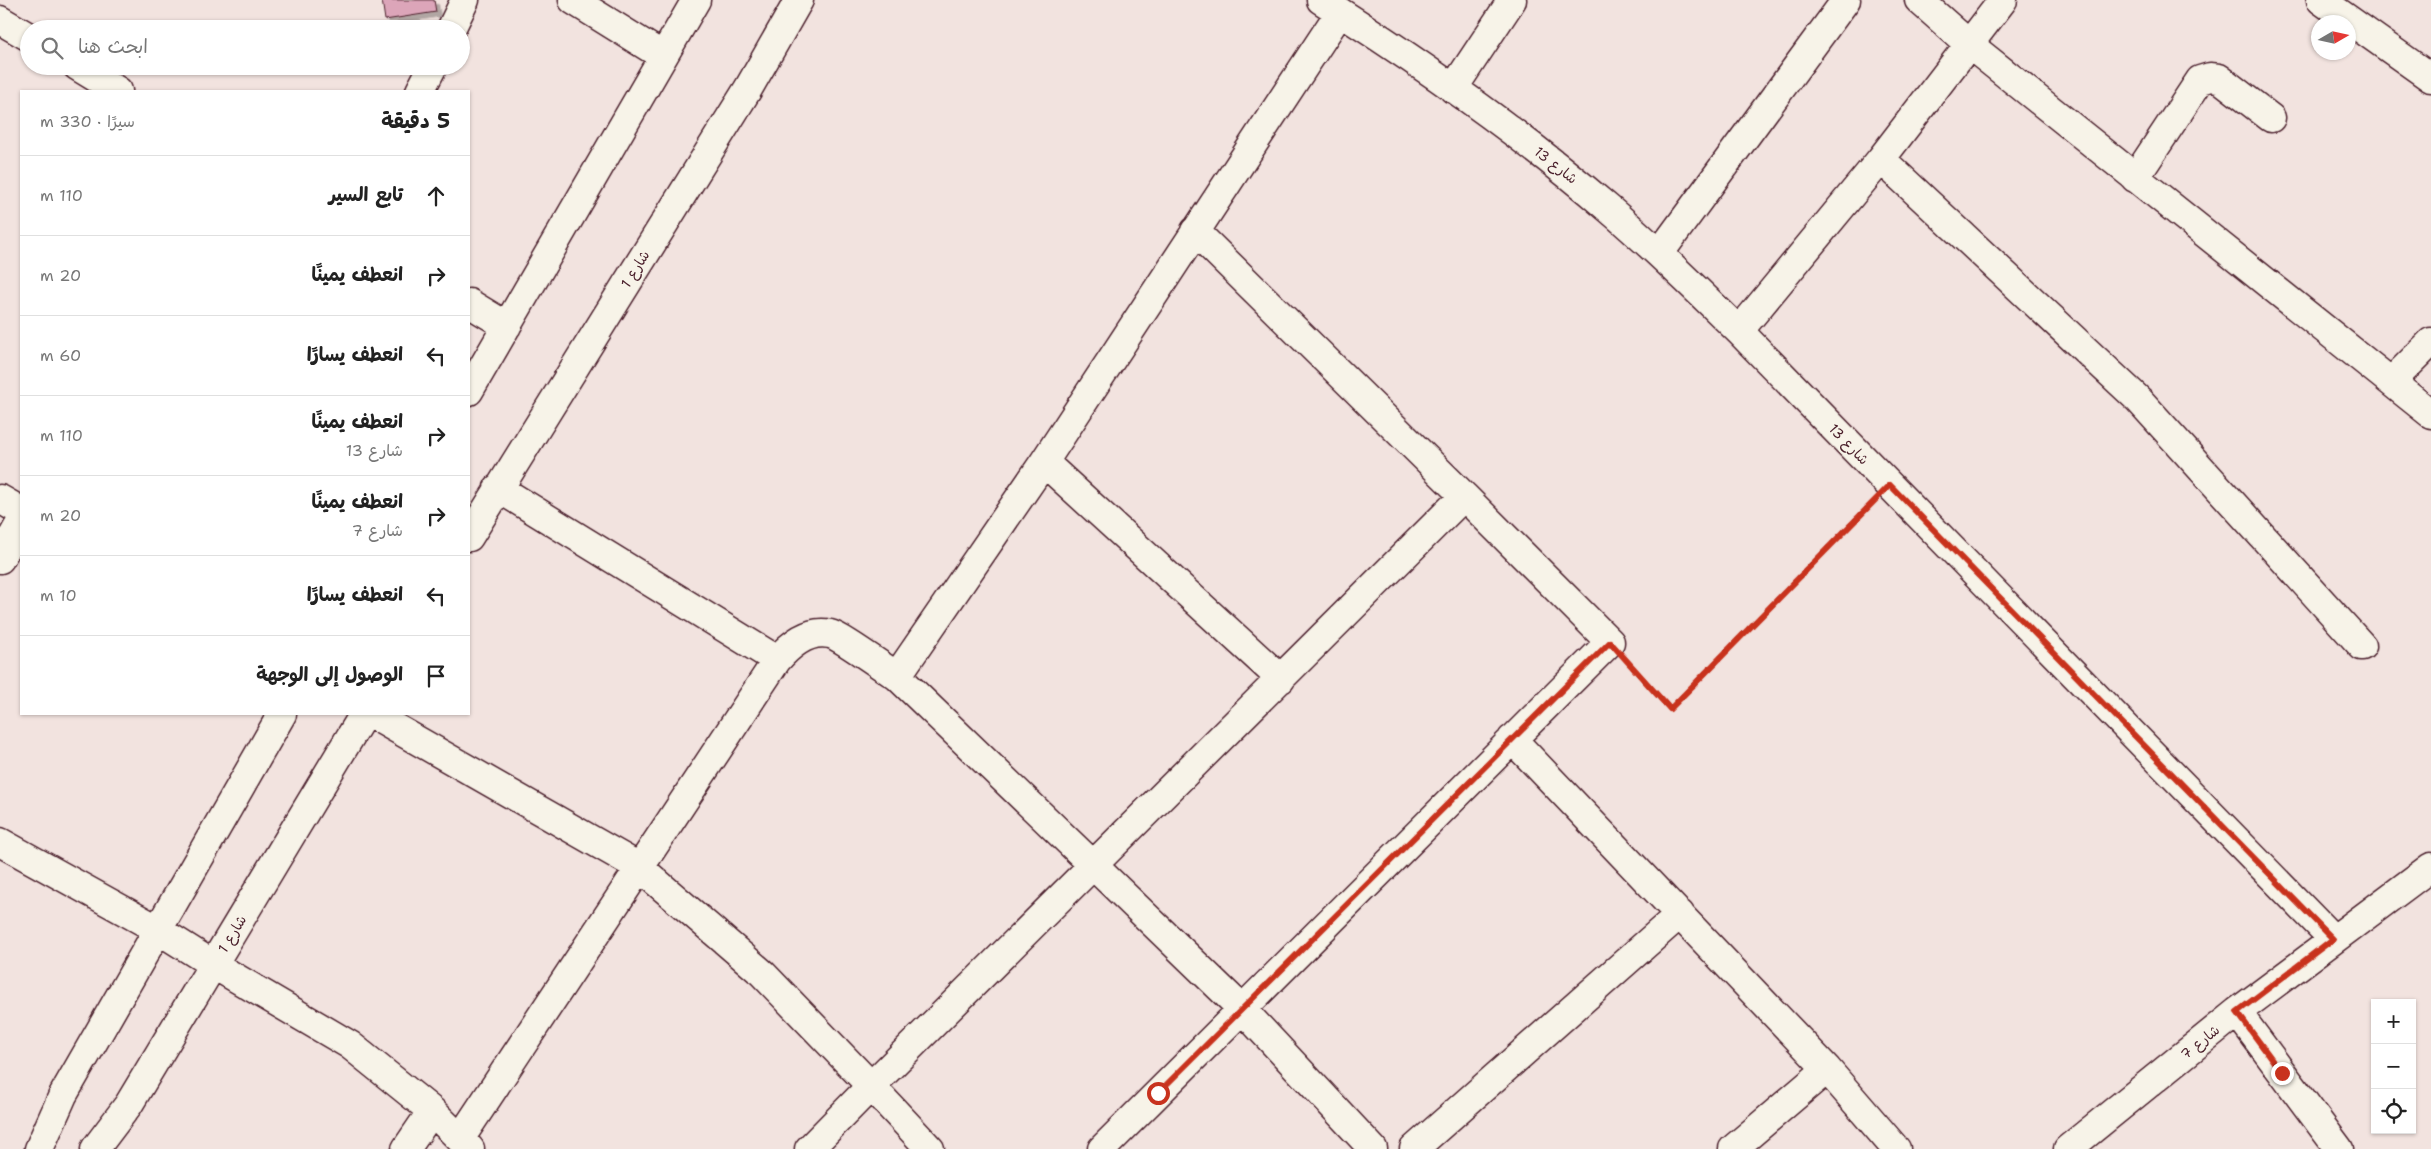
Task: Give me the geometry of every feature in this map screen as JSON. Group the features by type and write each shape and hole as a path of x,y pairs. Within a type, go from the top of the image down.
{"street":[{"path":"455,20 465,0"},
{"path":"573,0 663,56"},
{"path":"470,389 696,0"},
{"name":"شارع 1","path":"470,535 748,89 799,0"},
{"path":"1453,89 1512,0"},
{"path":"1659,254 1846,0"},
{"path":"1919,0 1970,46 2431,414"},
{"path":"1739,331 1881,159 1970,46 2003,0"},
{"path":"2321,0 2431,78"},
{"path":"896,676 1044,462 1196,231 1330,6"},
{"name":"شارع 13","path":"1330,6 1453,89 1559,168 1659,254 1739,331 2333,939"},
{"path":"0,20 20,32"},
{"path":"92,75 116,90"},
{"path":"421,90 428,75"},
{"path":"2135,178 2200,80 2210,77 2219,78 2271,118"},
{"path":"1881,159 2140,400 2362,646"},
{"path":"1102,1149 1610,642 1196,231"},
{"path":"470,304 507,326"},
{"path":"2392,382 2431,342"},
{"path":"1044,462 1281,679"},
{"path":"498,488 777,660"},
{"path":"809,1149 1464,496"},
{"path":"0,499 20,510"},
{"path":"0,559 20,524"},
{"path":"0,842 157,929 350,1045 432,1111 465,1144 639,868 777,660 790,644 811,635 831,634 896,676 1242,1009 1373,1149"},
{"path":"39,1149 63,1095 281,715"},
{"name":"شارع 1","path":"95,1149 129,1104 363,715"},
{"path":"373,715 639,868 762,973 930,1149"},
{"path":"1512,740 1828,1069 1896,1149"},
{"name":"شارع 7","path":"2068,1149 2237,1012 2431,867"},
{"path":"1414,1149 1680,914"},
{"path":"2237,1012 2339,1149"},
{"path":"1733,1149 1828,1069"},
{"path":"406,1149 432,1111"}],"path":[{"path":"1610,642 1670,709 1890,485"}],"building":[{"path":"382,0 434,0 436,12 385,20"}],"route":[{"path":"1158,1093 1610,642 1670,709 1890,485 2333,939 2237,1012 2282,1073"}]}
